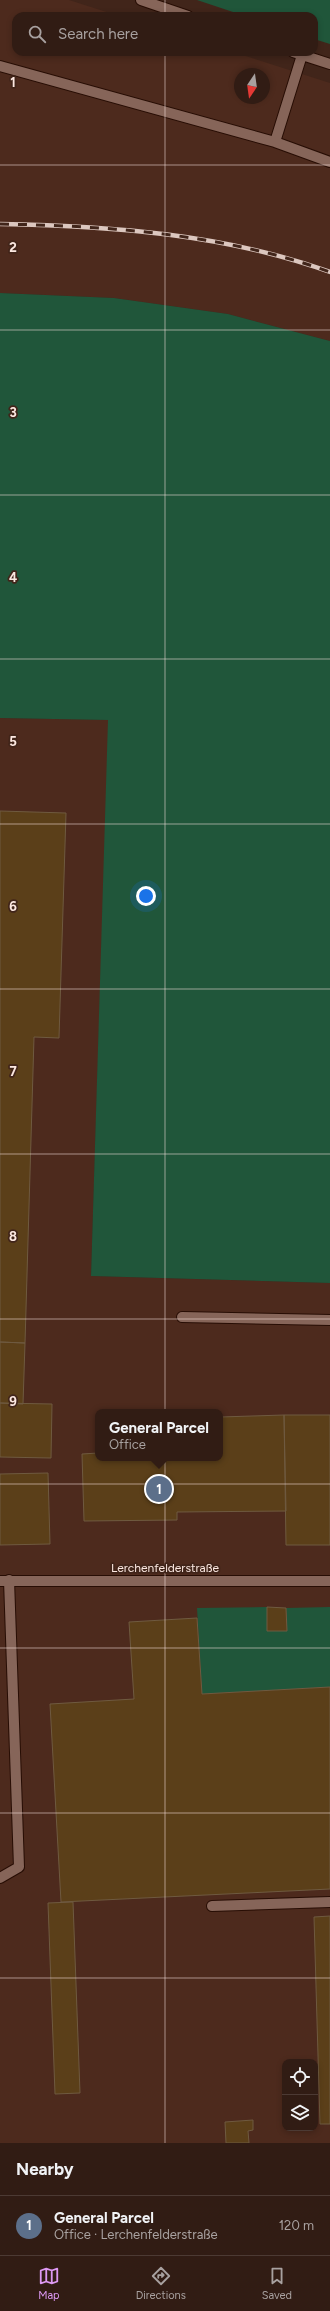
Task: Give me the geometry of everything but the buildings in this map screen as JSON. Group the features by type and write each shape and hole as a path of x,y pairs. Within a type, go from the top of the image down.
{"street":[{"path":"141,0 176,12"},
{"path":"274,142 296,56"},
{"path":"306,56 330,64"},
{"path":"0,66 274,142 330,162"},
{"path":"182,1317 330,1320"},
{"path":"0,1878 19,1867 5,1581"},
{"name":"Lerchenfelderstraße","path":"5,1581 330,1581"},
{"path":"212,1906 330,1902"}],"shaded area":[{"path":"0,0 69,0 106,12 12,12 12,56 246,56 330,83 330,341 228,314 114,298 0,293"},
{"path":"0,718 109,720 91,1276 330,1283 330,2143 0,2143"}],"green space":[{"path":"197,0 330,0 330,44 318,40 318,12 233,12"},
{"path":"0,293 114,298 228,314 330,341 330,1283 91,1276 108,720 0,718"},
{"path":"267,1607 267,1631 287,1631 286,1608 330,1607 330,1687 202,1694 197,1608"}],"railway":[{"path":"0,224 84,227 167,234 250,249 290,259 330,272"}],"place":[{"name":"General Parcel","path":"159,1489"}]}
